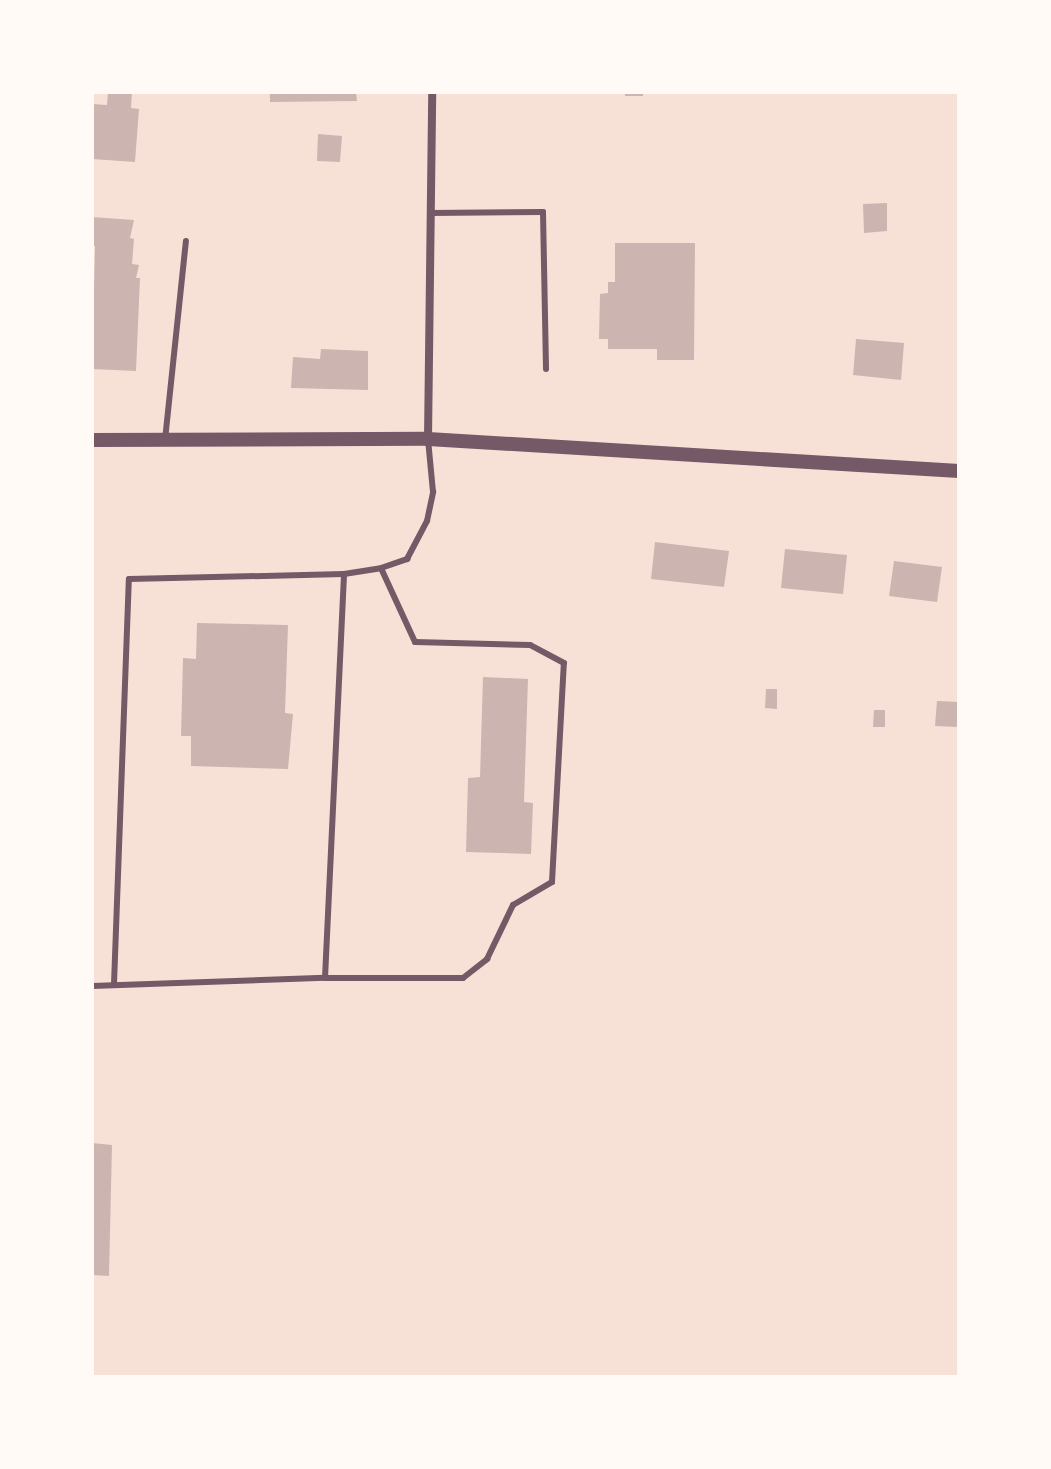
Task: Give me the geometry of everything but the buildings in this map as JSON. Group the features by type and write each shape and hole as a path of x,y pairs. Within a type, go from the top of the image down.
{"street":[{"path":"428,439 432,92"},
{"path":"92,440 428,439 959,471"}],"lane":[{"path":"430,213 543,212 546,369"},
{"path":"165,440 186,241"},
{"path":"114,984 129,579 344,574 381,568 407,559 427,521 433,492 428,439"},
{"path":"92,986 325,978 463,978 487,959 513,905 552,882 564,663 530,645 415,642 381,568"},
{"path":"325,978 344,574"}]}
